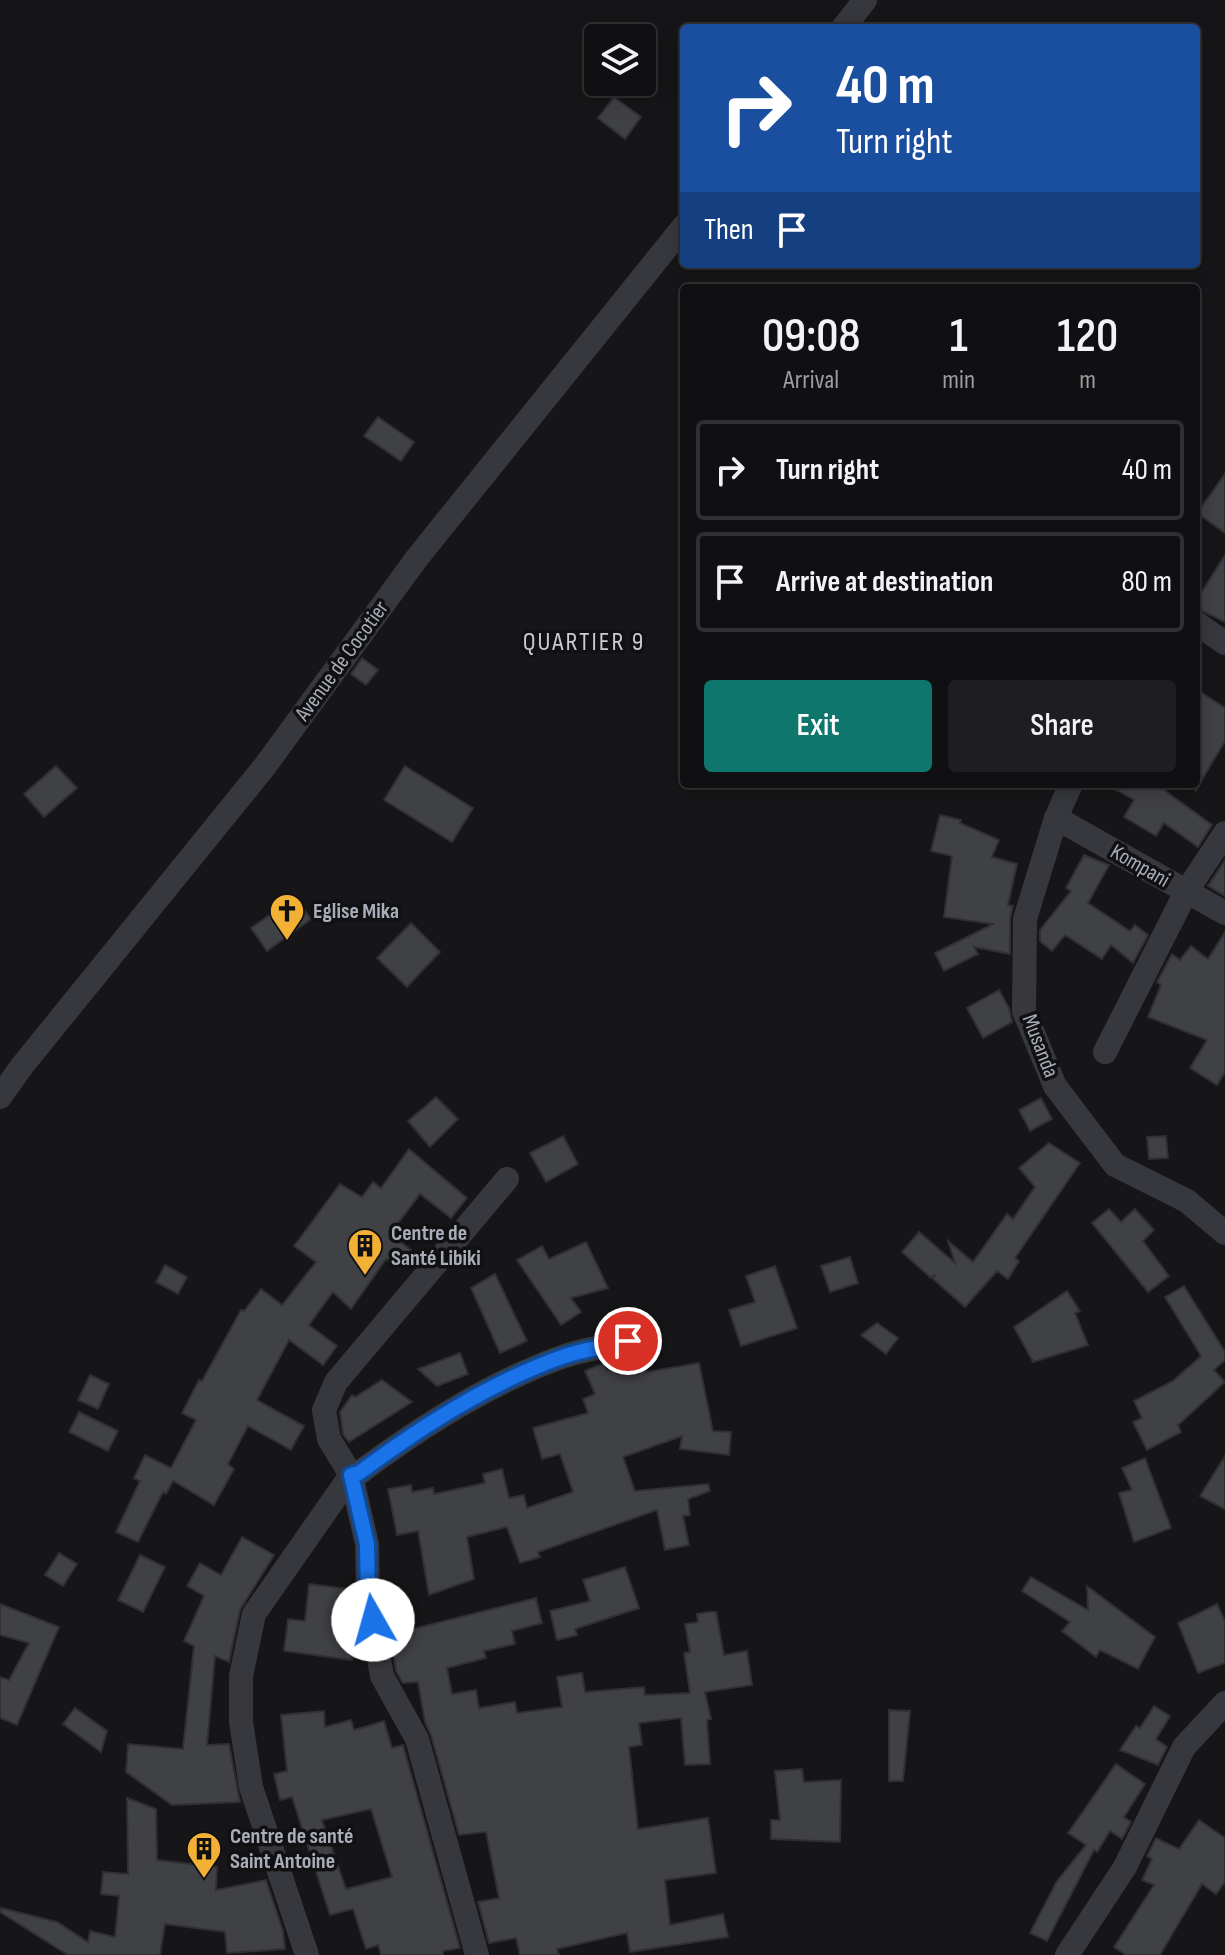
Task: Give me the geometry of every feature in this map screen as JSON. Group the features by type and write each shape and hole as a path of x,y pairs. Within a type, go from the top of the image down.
{"street":[{"path":"846,24 865,0"},
{"name":"Avenue de Cocotier","path":"0,1097 265,766 417,558 680,231"},
{"path":"1200,626 1225,643"},
{"name":"Musanda","path":"1069,788 1056,818 1025,919 1024,1011 1055,1086 1115,1165 1187,1201 1225,1233"},
{"name":"Kompani","path":"1056,818 1225,913"},
{"path":"1105,1052 1186,892 1225,833"},
{"path":"477,1955 417,1739 382,1676 368,1597 367,1544 351,1475 329,1439 324,1410 336,1382 507,1179"},
{"path":"307,1955 251,1787 241,1722 241,1676 254,1614 351,1475 359,1473 409,1436 527,1372 564,1356 628,1341"},
{"path":"1067,1955 1125,1867 1184,1747 1225,1703"}],"building":[{"path":"614,97 641,117 625,139 598,118"},
{"path":"378,417 414,442 401,461 364,436"},
{"path":"1225,474 1225,533 1200,515 1200,509"},
{"path":"1225,555 1225,622 1200,610 1200,595"},
{"path":"362,658 378,670 366,685 351,674"},
{"path":"1200,692 1225,708 1225,741 1200,783"},
{"path":"56,766 77,788 44,817 24,794"},
{"path":"405,766 473,808 452,842 384,800"},
{"path":"1113,788 1161,788 1212,825 1198,847 1164,823 1156,836 1124,817 1134,800"},
{"path":"940,815 961,820 960,823 999,840 992,857 1017,864 1008,905 1013,906 1010,954 974,947 978,954 944,971 935,953 993,924 944,917 952,856 931,851"},
{"path":"1084,855 1109,865 1088,903 1130,931 1135,925 1148,935 1133,963 1111,945 1102,959 1065,935 1052,951 1040,941 1040,930 1071,891 1066,888"},
{"path":"1225,860 1225,896 1208,886"},
{"path":"295,897 311,919 267,951 251,928"},
{"path":"411,923 440,952 407,987 377,958"},
{"path":"1225,932 1225,1072 1217,1085 1190,1068 1207,1040 1148,1017 1161,985 1157,982 1172,954 1180,960 1191,946 1208,959"},
{"path":"999,990 1009,1008 1012,1022 983,1038 967,1008"},
{"path":"436,1097 458,1119 430,1147 408,1121"},
{"path":"1041,1098 1052,1119 1030,1131 1019,1110"},
{"path":"563,1136 578,1164 546,1182 530,1153"},
{"path":"1166,1136 1168,1158 1149,1159 1147,1137"},
{"path":"1049,1143 1080,1163 1015,1258 1019,1261 1008,1279 997,1271 965,1307 932,1278 936,1275 930,1277 902,1252 919,1232 955,1263 948,1241 973,1262 1007,1214 1013,1219 1035,1187 1019,1168"},
{"path":"409,1149 467,1198 451,1218 420,1194 390,1234 411,1250 397,1268 386,1259 351,1309 333,1292 309,1325 337,1346 323,1365 289,1340 257,1400 304,1426 291,1450 248,1426 228,1464 234,1469 214,1505 173,1481 166,1494 163,1492 138,1542 116,1532 140,1481 134,1478 145,1455 171,1468 196,1420 182,1413 241,1310 244,1311 261,1289 282,1305 316,1262 294,1246 340,1184 362,1197 373,1182 381,1188"},
{"path":"1109,1209 1121,1222 1135,1209 1154,1230 1143,1241 1169,1276 1148,1292 1092,1223"},
{"path":"586,1242 608,1288 571,1298 581,1312 561,1325 517,1260 542,1246 549,1259"},
{"path":"850,1257 858,1283 830,1292 821,1266"},
{"path":"165,1265 187,1277 178,1294 156,1282"},
{"path":"775,1266 797,1328 741,1346 729,1310 755,1302 746,1276"},
{"path":"495,1274 527,1341 500,1353 471,1288"},
{"path":"1184,1286 1225,1352 1225,1360 1214,1370 1225,1382 1178,1425 1181,1432 1147,1450 1133,1422 1142,1418 1134,1401 1173,1381 1201,1356 1165,1297"},
{"path":"1067,1291 1080,1311 1075,1313 1088,1345 1033,1362 1014,1327"},
{"path":"877,1323 898,1338 886,1354 861,1335"},
{"path":"460,1353 468,1374 437,1386 418,1369"},
{"path":"640,1356 647,1372 699,1363 713,1431 731,1432 729,1455 680,1449 682,1436 623,1457 635,1491 708,1484 710,1491 688,1499 690,1515 683,1516 689,1545 665,1550 657,1510 538,1552 540,1557 520,1563 507,1527 467,1537 474,1579 429,1595 418,1531 397,1535 388,1489 411,1485 412,1492 433,1488 434,1494 485,1483 483,1474 502,1469 509,1498 524,1495 527,1508 573,1492 560,1454 542,1459 533,1428 588,1413 583,1399 595,1394 585,1371 604,1363 607,1370"},
{"path":"90,1375 109,1384 98,1409 78,1400"},
{"path":"382,1380 412,1402 349,1442 343,1434 340,1412 352,1395 355,1397"},
{"path":"79,1412 118,1431 108,1451 69,1432"},
{"path":"1225,1456 1225,1509 1200,1496"},
{"path":"1145,1458 1171,1528 1134,1542 1119,1493 1132,1490 1122,1468"},
{"path":"242,1537 274,1555 240,1610 229,1662 215,1656 207,1745 229,1744 240,1802 172,1805 126,1772 128,1744 183,1749 194,1646 184,1641 204,1596 187,1586 200,1563 221,1575"},
{"path":"59,1553 77,1564 63,1586 45,1575"},
{"path":"140,1555 165,1567 143,1612 118,1600"},
{"path":"625,1567 639,1608 575,1629 577,1635 557,1640 550,1611 590,1601 583,1580"},
{"path":"1031,1577 1088,1610 1087,1586 1155,1637 1138,1669 1100,1650 1096,1657 1062,1631 1070,1622 1022,1591"},
{"path":"309,1584 349,1589 345,1629 354,1630 352,1660 284,1651 288,1619 305,1621"},
{"path":"536,1598 542,1623 512,1631 515,1644 484,1651 486,1658 447,1668 452,1694 476,1690 479,1708 515,1702 517,1713 562,1707 557,1677 582,1673 585,1692 644,1687 645,1695 690,1693 684,1653 690,1652 685,1624 698,1622 697,1614 708,1612 716,1612 724,1655 747,1651 752,1685 705,1692 711,1719 707,1720 710,1764 685,1765 681,1718 639,1723 642,1745 629,1747 638,1829 708,1818 716,1873 665,1880 670,1925 723,1914 728,1937 630,1952 627,1933 557,1949 559,1955 520,1955 516,1938 489,1943 478,1902 499,1898 486,1832 459,1835 425,1722 418,1682 403,1683 396,1671 393,1652 399,1652 397,1633"},
{"path":"0,1604 59,1627 17,1725 0,1718 0,1677 9,1680 29,1643 0,1635"},
{"path":"1217,1604 1225,1621 1225,1663 1198,1673 1178,1623"},
{"path":"1154,1706 1170,1716 1156,1739 1167,1747 1158,1765 1120,1750"},
{"path":"75,1708 107,1731 101,1752 63,1724"},
{"path":"889,1710 910,1711 903,1781 889,1781"},
{"path":"324,1711 325,1727 351,1720 354,1730 384,1721 392,1748 403,1745 460,1948 443,1951 443,1955 381,1955 378,1945 366,1949 353,1909 330,1915 292,1797 280,1800 274,1774 287,1771 281,1715","holes":["371,1809 392,1877 346,1889 322,1820"]},
{"path":"1116,1764 1145,1784 1124,1817 1131,1822 1122,1839 1110,1831 1097,1852 1094,1850 1047,1941 1030,1933 1057,1881 1086,1845 1068,1833"},
{"path":"802,1769 804,1782 841,1780 840,1842 771,1839 771,1820 780,1820 775,1771"},
{"path":"127,1798 156,1809 157,1860 217,1867 216,1890 266,1880 283,1931 285,1949 227,1953 225,1932 165,1924 160,1955 68,1955 0,1912 1,1908 57,1922 88,1942 90,1931 115,1937 119,1896 101,1894 103,1872 128,1874"},
{"path":"1199,1820 1225,1838 1225,1882 1216,1894 1202,1884 1160,1955 1126,1955 1114,1947 1154,1885 1142,1880 1152,1859 1147,1856 1156,1838 1179,1849"}],"place":[{"name":"Eglise Mika","path":"287,942"},
{"name":"Centre de Santé Libiki","path":"365,1277"},
{"name":"Centre de santé Saint Antoine","path":"204,1880"}],"district":[{"name":"QUARTIER 9","path":"584,642"}],"route":[{"path":"373,1620 368,1597 367,1544 351,1475 359,1473 409,1436 527,1372 564,1356 628,1341"}]}
